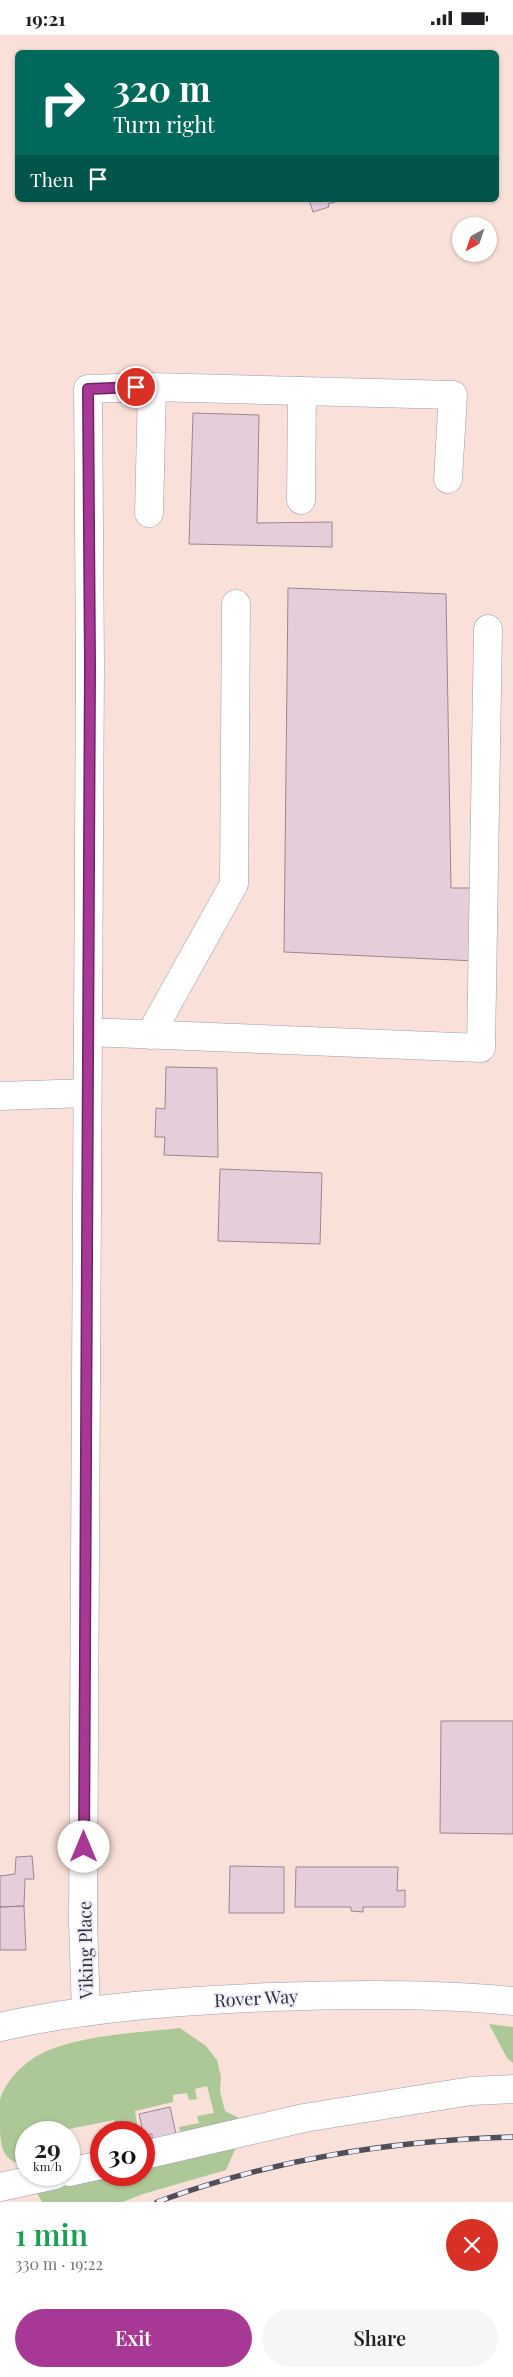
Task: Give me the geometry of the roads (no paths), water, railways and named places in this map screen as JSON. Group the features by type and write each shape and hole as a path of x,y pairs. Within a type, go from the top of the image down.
{"street":[{"name":"Viking Place","path":"86,2012 83,1911 90,675 88,389 152,387"},
{"path":"149,513 152,387 453,395 448,479"},
{"path":"302,391 302,500"},
{"path":"150,1035 234,883 236,604"},
{"path":"88,1032 481,1048 488,629"},
{"path":"0,1096 87,1093"},
{"name":"Rover Way","path":"0,2027 86,2012 182,2001 327,1995 442,1997 513,2001"},
{"path":"155,2152 304,2118 471,2091 513,2089"},
{"path":"0,2187 15,2184"}],"railway":[{"path":"157,2202 244,2174 332,2155 422,2143 513,2137"}]}
